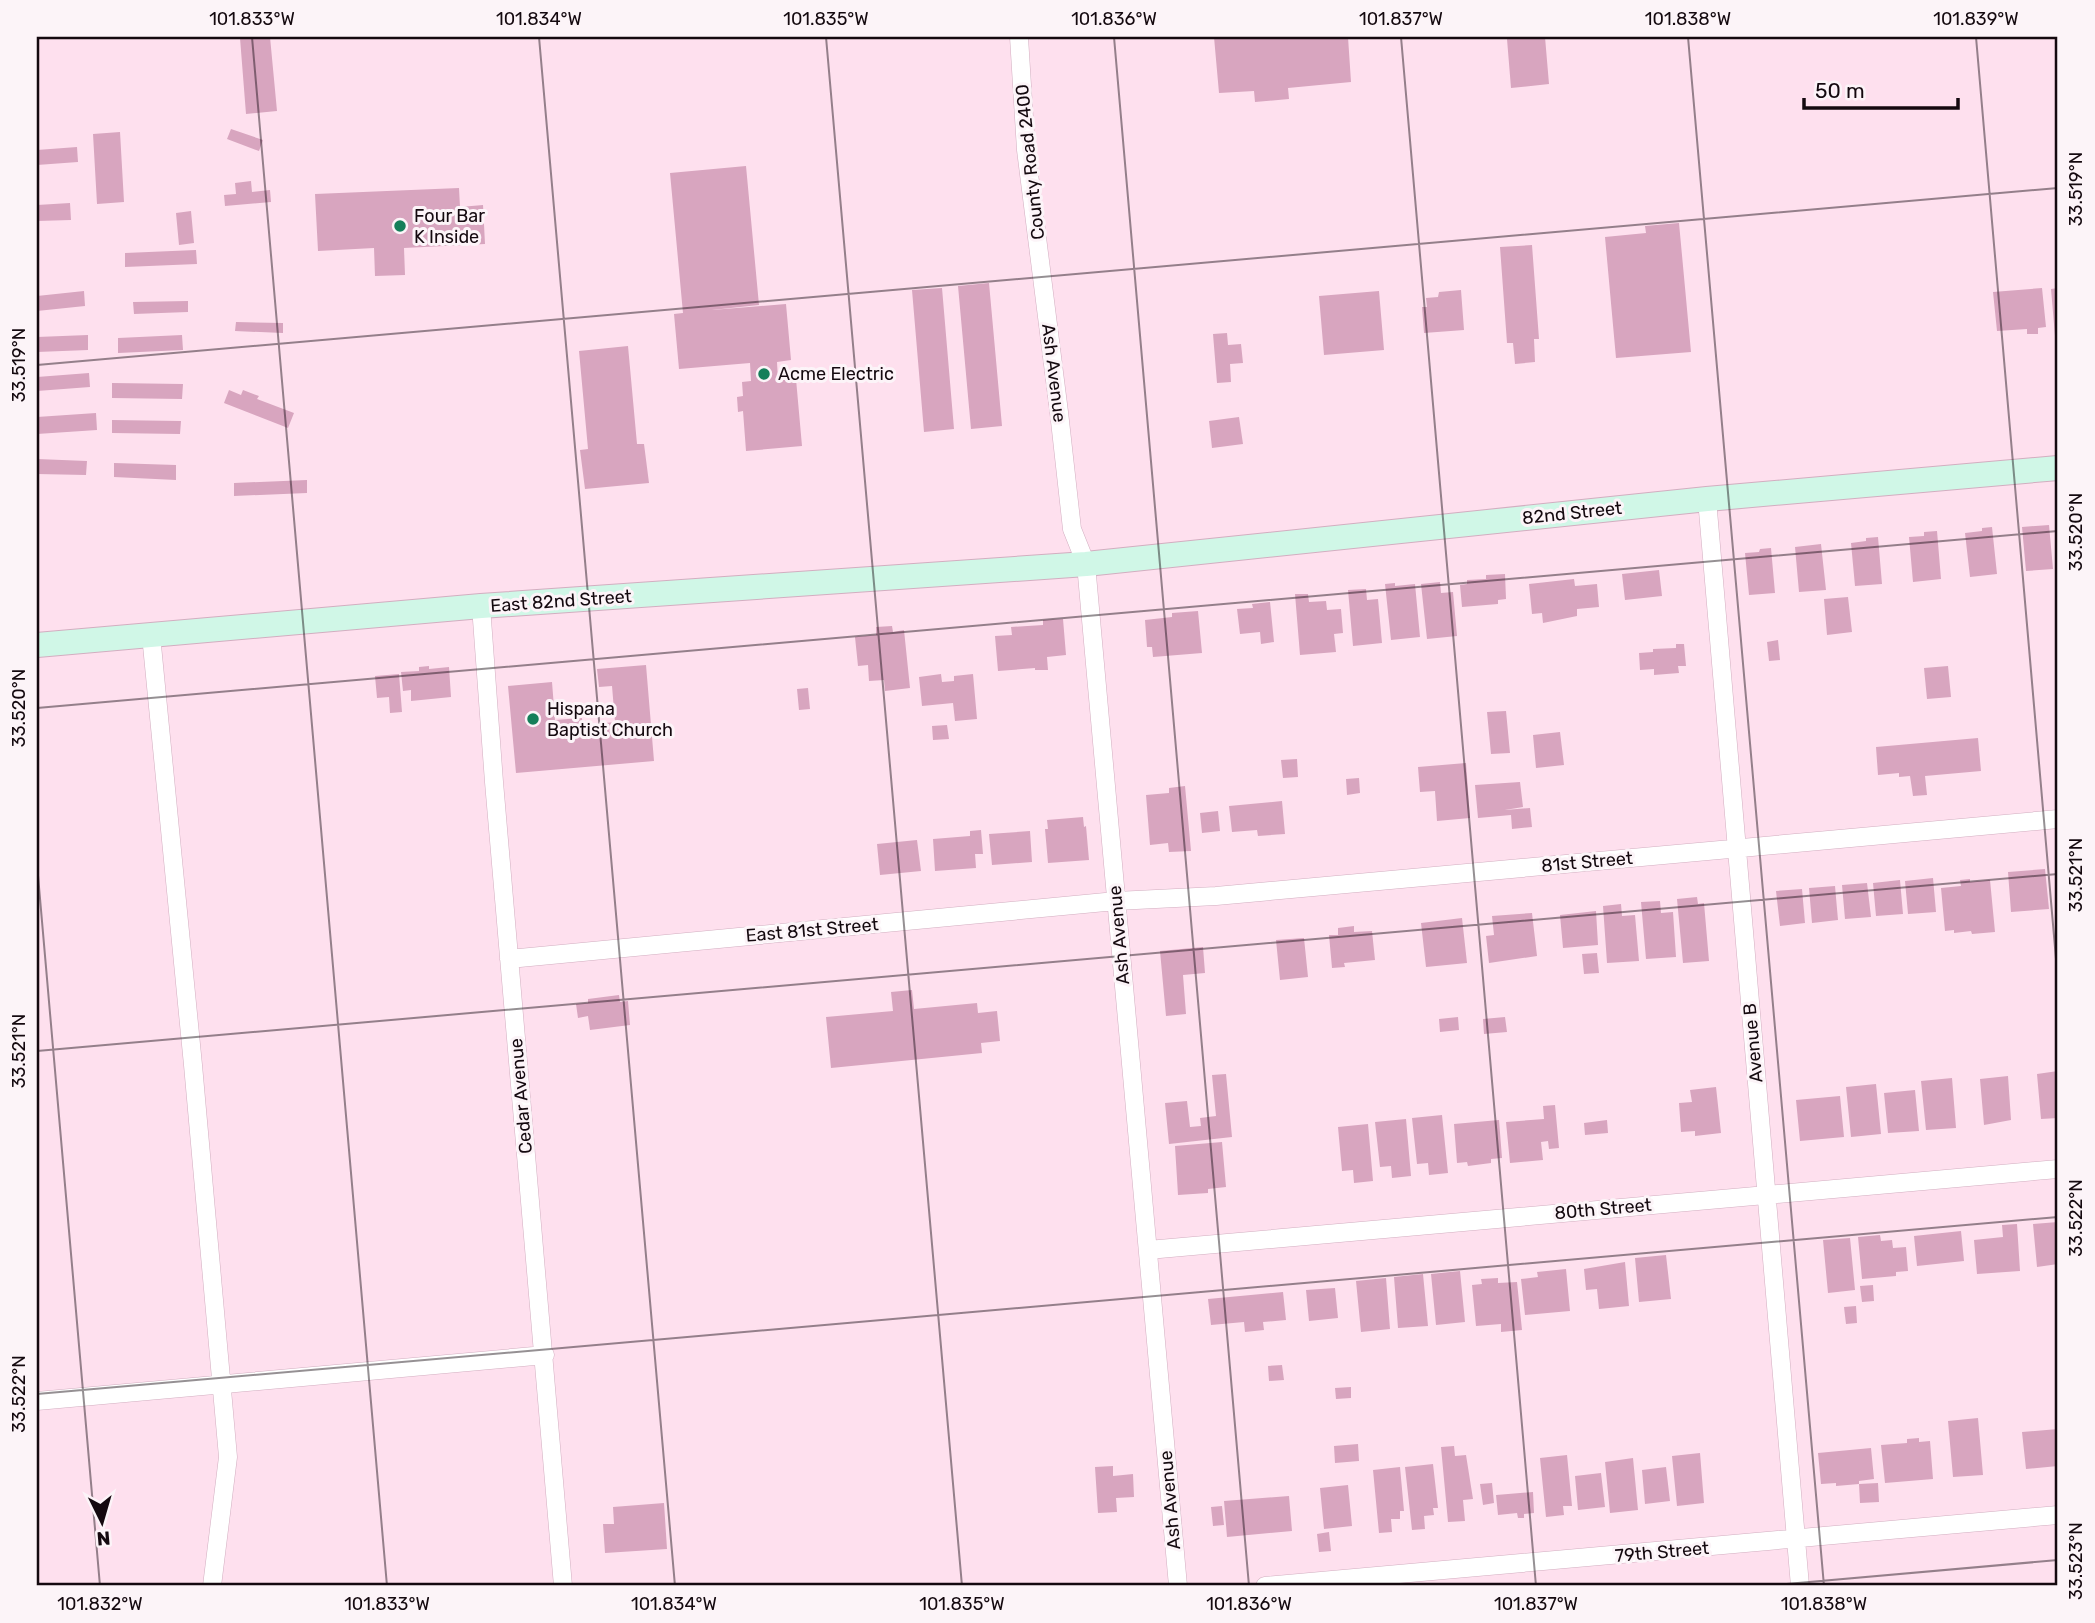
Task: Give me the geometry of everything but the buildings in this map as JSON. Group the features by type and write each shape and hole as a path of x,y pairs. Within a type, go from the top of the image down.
{"street":[{"name":"County Road 2400","path":"1019,37 1026,150 1044,287"},
{"name":"Ash Avenue","path":"1044,287 1072,529 1086,564 1178,1586"},
{"name":"82nd Street","path":"1086,564 1707,499 2058,468"},
{"name":"Avenue B","path":"1707,499 1800,1586"},
{"name":"East 82nd Street","path":"37,645 481,606 1086,564"},
{"name":"Cedar Avenue","path":"481,606 564,1586"},
{"path":"151,635 228,1457 212,1586"},
{"name":"81st Street","path":"1116,901 1216,896 2058,819"},
{"name":"East 81st Street","path":"509,959 1116,901"},
{"name":"80th Street","path":"1148,1250 2058,1169"},
{"path":"37,1401 545,1355"},
{"name":"79th Street","path":"1265,1586 2058,1516"}],"place":[{"name":"Four Bar K Inside","path":"400,226"},
{"name":"Acme Electric","path":"764,374"},
{"name":"Hispana Baptist Church","path":"533,719"}]}
